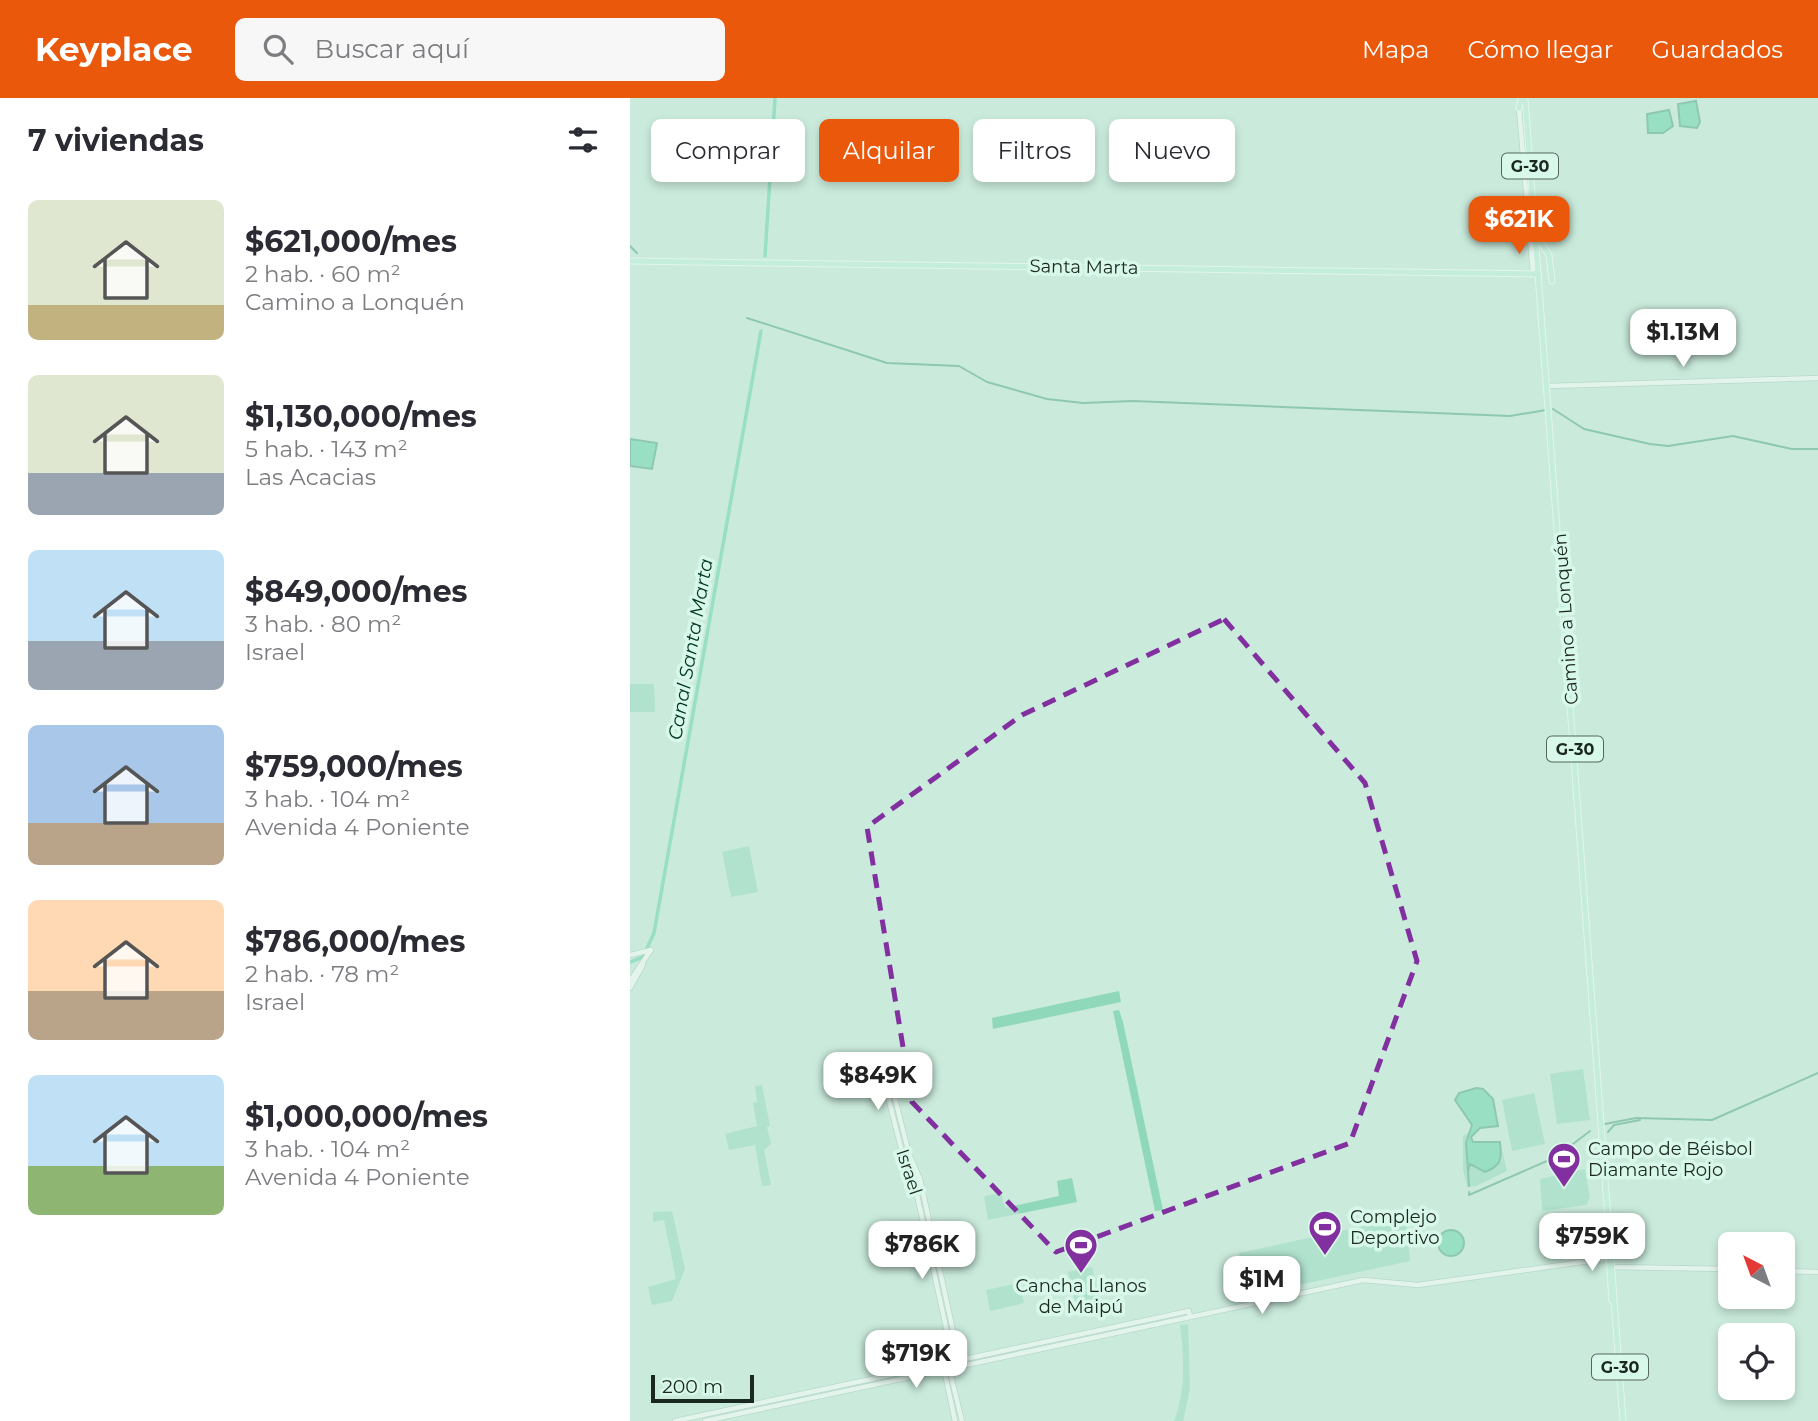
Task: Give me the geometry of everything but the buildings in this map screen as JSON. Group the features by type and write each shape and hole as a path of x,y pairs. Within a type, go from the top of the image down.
{"main road":[{"path":"1519,108 1523,98"},
{"name":"Camino a Lonquén","path":"1523,98 1536,235 1536,274 1548,386 1623,1421"},
{"path":"1536,235 1549,254 1552,281"},
{"name":"Santa Marta","path":"630,261 1536,274"}],"street":[{"name":"Camino a Lonquén","path":"1519,108 1536,274"},
{"path":"1548,386 1818,378"},
{"path":"630,955 648,951 630,988"},
{"path":"630,981 643,964"},
{"name":"Israel","path":"881,1056 903,1156 914,1181 957,1365"},
{"path":"705,1421 1189,1314 1367,1279 1418,1285 1610,1258"},
{"path":"1611,1267 1718,1269"},
{"path":"1796,1271 1818,1272"},
{"path":"947,1369 957,1417 962,1421"},
{"path":"675,1421 947,1369"}],"highlighted area":[{"path":"1224,619 1365,783 1417,961 1350,1143 1056,1252 912,1102 867,827 1022,715"}],"shaded area":[{"path":"1696,101 1700,122 1697,128 1680,126 1678,104"},
{"path":"1669,110 1673,126 1663,133 1648,133 1647,114"},
{"path":"630,439 657,443 652,469 630,466"},
{"path":"630,684 654,684 655,712 630,712"},
{"path":"749,846 758,892 731,897 722,852"},
{"path":"1119,991 1121,1002 993,1029 992,1018"},
{"path":"1119,1010 1163,1210 1155,1211 1113,1011"},
{"path":"1583,1069 1590,1120 1557,1124 1550,1074"},
{"path":"762,1085 770,1126 767,1127 771,1144 764,1150 771,1185 762,1186 755,1145 729,1150 725,1134 757,1126 753,1103 757,1102 755,1086"},
{"path":"1476,1088 1483,1089 1493,1099 1498,1126 1480,1128 1471,1137 1473,1142 1500,1142 1500,1161 1485,1172 1470,1164 1468,1171 1466,1143 1472,1125 1455,1100 1459,1093"},
{"path":"1534,1093 1545,1144 1512,1151 1502,1100"},
{"path":"1472,1130 1468,1135 1469,1170 1469,1164 1502,1161 1500,1142 1507,1171 1476,1186 1467,1187 1463,1169 1463,1136"},
{"name":"Campo de Béisbol Diamante Rojo","path":"1585,1169 1590,1198 1586,1205 1542,1211 1540,1179"},
{"path":"1072,1178 1077,1202 988,1220 984,1196 1001,1193 1005,1208 1059,1196 1057,1181"},
{"path":"672,1211 685,1269 672,1301 652,1305 648,1287 676,1279 664,1220 653,1222 653,1212"},
{"name":"Complejo Deportivo","path":"1406,1217 1410,1261 1248,1296 1239,1253"},
{"path":"1451,1230 1460,1234 1464,1243 1460,1252 1451,1256 1442,1252 1438,1243 1442,1234"},
{"path":"1092,1267 1101,1304 1077,1310 1068,1272"},
{"path":"1019,1283 1024,1303 990,1311 986,1290"},
{"path":"1188,1324 1190,1389 1183,1421 1174,1421 1181,1398 1183,1374 1180,1325"}],"waterway":[{"name":"Canal Santa Marta","path":"765,256 775,98"},
{"path":"630,246 637,253"},
{"path":"747,318 887,363 959,366 987,382 1047,399 1083,403 1133,401 1510,416 1546,410"},
{"name":"Canal Santa Marta","path":"630,962 643,957 654,933 761,331"},
{"path":"1553,409 1584,429 1650,444 1668,446 1733,436 1792,449 1818,449"},
{"path":"1605,1124 1636,1118 1712,1120 1818,1073"},
{"path":"1608,1132 1614,1125 1640,1120"},
{"path":"1469,1192 1469,1195 1556,1157 1590,1131"},
{"path":"1468,1171 1469,1186"}],"place":[{"name":"Campo de Béisbol Diamante Rojo","path":"1564,1189"},
{"name":"Complejo Deportivo","path":"1325,1257"},
{"name":"Cancha Llanos de Maipú","path":"1081,1275"}]}
